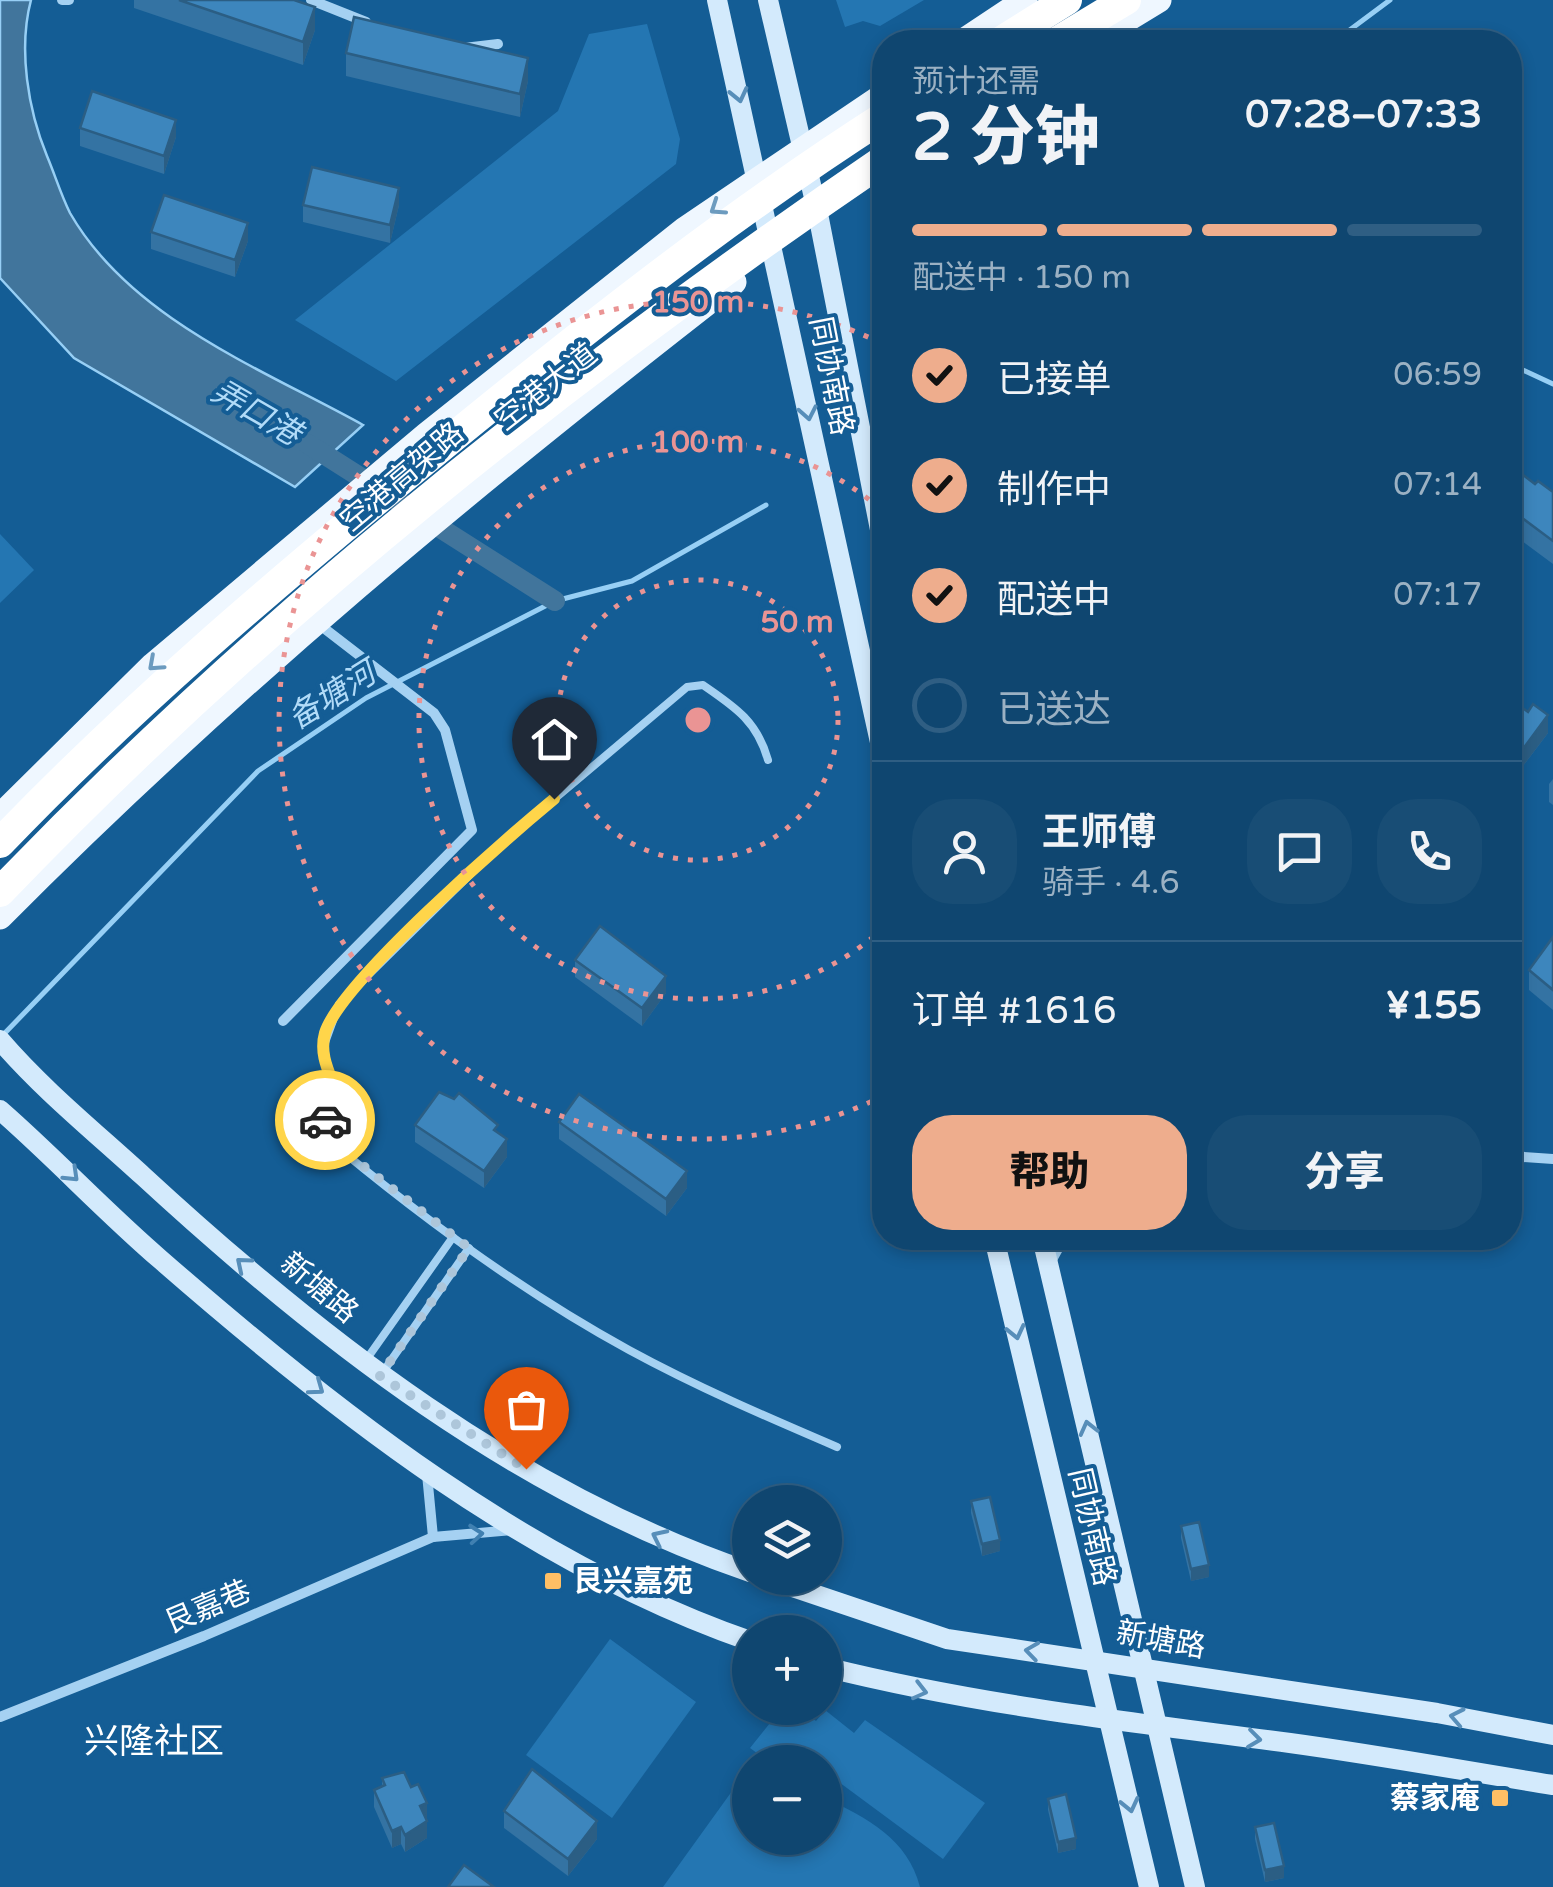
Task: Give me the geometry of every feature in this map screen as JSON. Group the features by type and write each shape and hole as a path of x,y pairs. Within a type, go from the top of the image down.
{"highway":[{"path":"1019,30 1066,0"},
{"path":"1076,30 1126,0"},
{"name":"空港高架路","path":"0,843 64,776 257,599 658,276 872,125"},
{"name":"空港高架路","path":"0,892 85,802 285,621 488,450 676,304 872,168"}],"main road":[{"name":"同协南路","path":"717,0 775,250 836,554 872,709"},
{"name":"同协南路","path":"768,0 819,219 872,489"},
{"path":"980,30 1025,0"},
{"path":"1110,30 1159,0"},
{"name":"空港大道","path":"0,816 153,665 426,434 685,230 872,103"},
{"name":"空港大道","path":"0,917 112,804 488,472 775,250 872,184"},
{"name":"新塘路","path":"0,1040 178,1209 372,1370 438,1416 556,1486 687,1550 732,1566"},
{"path":"0,1110 157,1257 273,1356 426,1467 520,1530 696,1622 732,1635"},
{"name":"同协南路","path":"997,1250 1149,1887"},
{"name":"同协南路","path":"1045,1250 1195,1887"},
{"name":"新塘路","path":"816,1595 947,1639 1553,1735"},
{"path":"842,1671 940,1696 1553,1785"}],"street":[{"path":"311,0 381,26"},
{"path":"449,45 498,44"},
{"path":"284,1021 472,830 445,730 425,706 315,622"},
{"path":"1522,1157 1553,1159"},
{"path":"1049,1266 1058,1250"},
{"path":"426,1467 433,1538"},
{"name":"艮嘉巷","path":"0,1717 204,1636 433,1538 520,1530"}],"lane":[{"path":"768,760 760,732 740,710 702,685 687,688 501,844 339,1004 322,1051 336,1091 332,1108 318,1131 453,1237 626,1349 722,1397 837,1447"},
{"path":"372,1370 453,1237"},
{"path":"372,1370 469,1248"}],"shaded area":[{"path":"836,0 924,0 880,26 863,21 845,27"},
{"path":"647,24 680,139 676,164 396,381 295,320 558,111 589,34"},
{"path":"0,534 34,570 0,603"},
{"path":"610,1639 696,1702 612,1818 526,1755"},
{"path":"865,1720 985,1803 943,1859 842,1784 842,1745 752,1745 768,1725 842,1723 854,1733"},
{"path":"732,1791 732,1855 842,1855 842,1807 896,1843 920,1887 663,1887"}],"water":[{"path":"0,0 31,0 25,59 35,119 70,213 96,250 127,283 202,338 363,425 295,487 74,358 0,278"}],"building":[{"path":"179,0 294,0 315,7 303,42"},
{"path":"354,17 528,58 520,94 346,53"},
{"path":"92,91 176,120 164,156 80,128"},
{"path":"312,167 399,188 390,225 303,205"},
{"path":"164,195 248,223 235,260 151,232"},
{"path":"1522,474 1553,492 1553,541 1522,518"},
{"path":"1533,704 1548,715 1522,750 1522,708 1528,712"},
{"path":"600,926 666,976 642,1008 575,960"},
{"path":"1553,937 1553,990 1529,970"},
{"path":"439,1092 454,1099 459,1093 498,1125 494,1130 507,1139 484,1171 415,1125"},
{"path":"579,1094 687,1171 666,1199 559,1122"},
{"path":"990,1497 1000,1540 982,1544 971,1501"},
{"path":"1199,1522 1209,1565 1191,1569 1181,1526"},
{"path":"532,1769 597,1821 568,1859 504,1811"},
{"path":"404,1772 411,1787 418,1784 427,1803 420,1806 427,1821 405,1835 401,1827 392,1831 374,1790 385,1785 382,1778"},
{"path":"1066,1794 1076,1838 1058,1842 1048,1799"},
{"path":"1274,1823 1284,1866 1265,1870 1255,1827"},
{"path":"464,1865 494,1887 448,1887"}],"waterway":[{"name":"备塘河","path":"1350,30 1390,0"},
{"path":"1522,370 1553,384"},
{"name":"弄口港","path":"308,444 555,601"},
{"name":"备塘河","path":"2,1036 258,771 366,698 555,601 632,581 766,505"}],"way so far":[{"path":"325,1120 318,1131 469,1248 380,1376 526,1469"}],"place":[{"name":"艮兴嘉苑","path":"553,1581"},
{"name":"蔡家庵","path":"1500,1798"}],"district":[{"name":"兴隆社区","path":"154,1742"}],"route":[{"path":"325,1120 336,1091 322,1051 326,1031 339,1004 501,844 554,799"}]}
